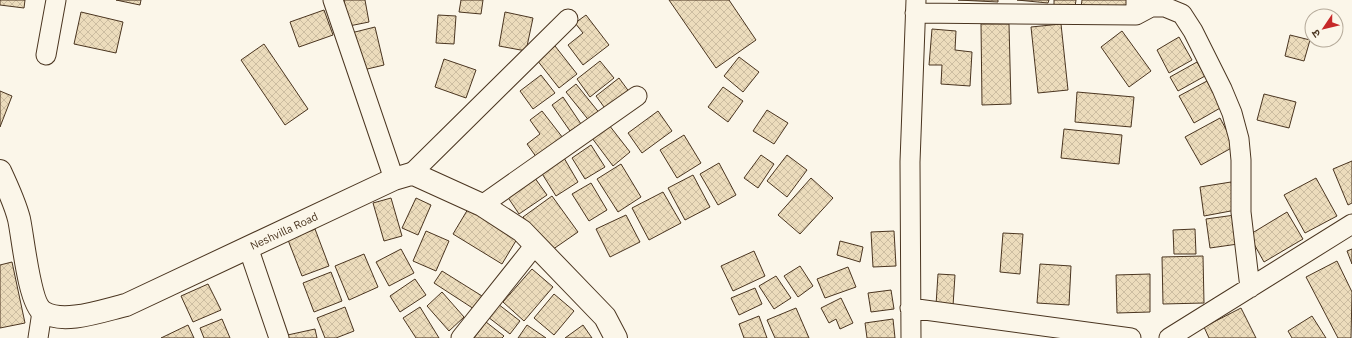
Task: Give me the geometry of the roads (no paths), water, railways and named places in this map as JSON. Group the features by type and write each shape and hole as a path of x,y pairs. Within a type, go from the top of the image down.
{"street":[{"path":"46,55 56,0"},
{"path":"333,0 402,176"},
{"path":"911,338 910,162 915,6 1165,7 1182,14 1193,31 1222,88 1232,113 1239,138 1241,160 1241,212 1250,288"},
{"path":"402,176 568,19"},
{"path":"482,205 637,96"},
{"path":"0,171 19,218 32,290 36,302 42,312 38,338"},
{"path":"402,176 416,174 482,205 522,231 605,318 616,338"},
{"name":"Neshvilla Road","path":"42,312 60,317 85,315 126,305 402,176"},
{"path":"1169,338 1352,224"},
{"path":"461,338 536,245"},
{"path":"248,247 279,338"},
{"path":"910,308 1131,338"}]}
